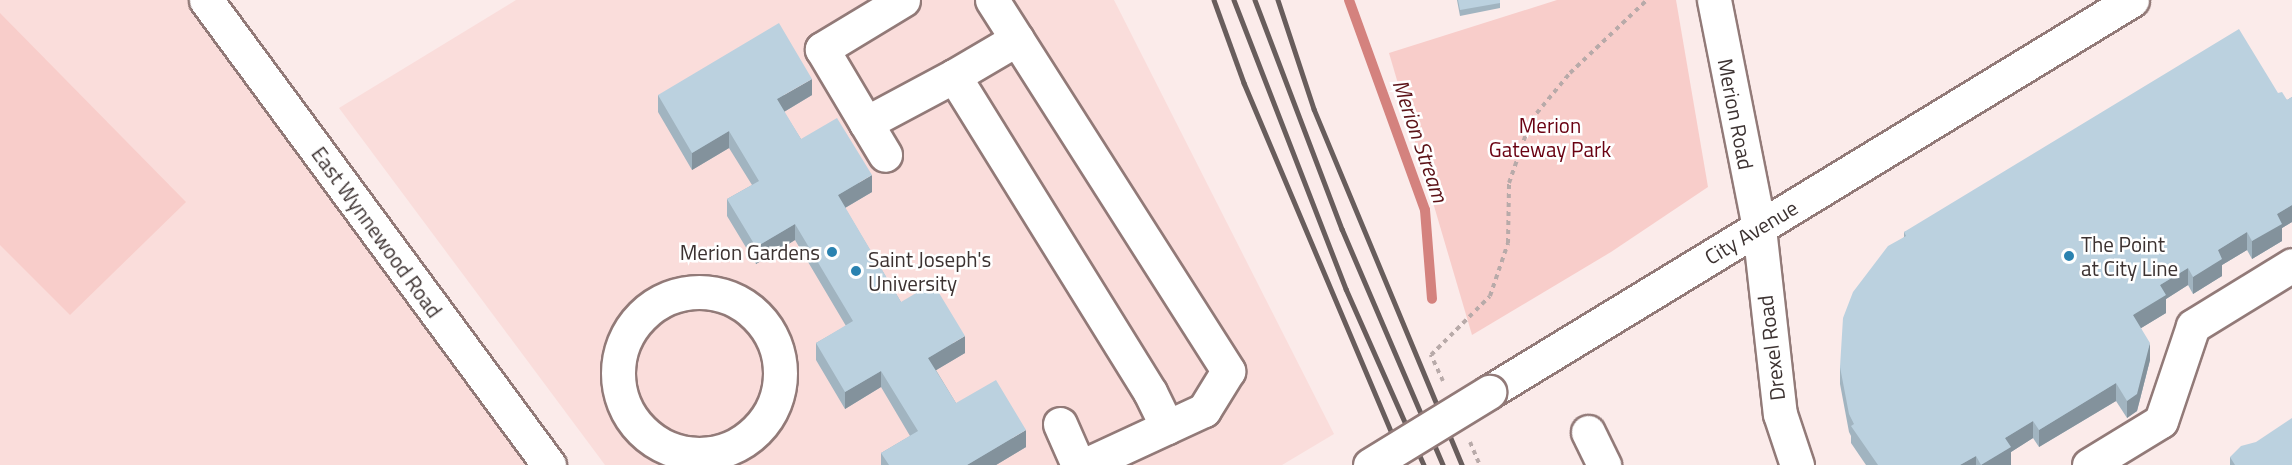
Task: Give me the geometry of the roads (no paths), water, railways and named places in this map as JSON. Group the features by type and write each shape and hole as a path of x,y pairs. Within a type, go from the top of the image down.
{"main road":[{"name":"East Wynnewood Road","path":"206,0 549,465"},
{"path":"885,155 822,49 903,0"},
{"path":"993,0 1228,371 1204,410 1085,465"},
{"name":"Merion Road","path":"1714,0 1759,228"},
{"name":"City Avenue","path":"1370,465 2132,0"},
{"path":"866,123 1017,39"},
{"path":"954,76 1150,392 1167,427"},
{"name":"Drexel Road","path":"1759,228 1772,372 1780,414 1797,465"},
{"path":"2089,465 2161,421 2193,326 2292,265"},
{"path":"716,293 742,304 758,317 774,340 779,356 780,385 771,412 753,434 749,453 730,448 692,454 664,447 641,431 624,406 618,379 621,350 633,325 652,306 678,294 716,293"},
{"path":"1060,424 1078,465"},
{"path":"1588,432 1604,465"}],"waterway":[{"name":"Merion Stream","path":"1349,0 1425,210 1432,299"}],"railway":[{"path":"1214,0 1244,83 1405,465"},
{"path":"1234,0 1346,289 1424,465"},
{"path":"1255,0 1342,229 1443,465"},
{"path":"1278,0 1314,109 1462,465"}],"place":[{"name":"Merion Gardens","path":"832,252"},
{"name":"The Point at City Line","path":"2069,256"},
{"name":"Saint Joseph's University","path":"856,271"}],"park label":[{"name":"Merion Gateway Park","path":"1550,137"}]}
